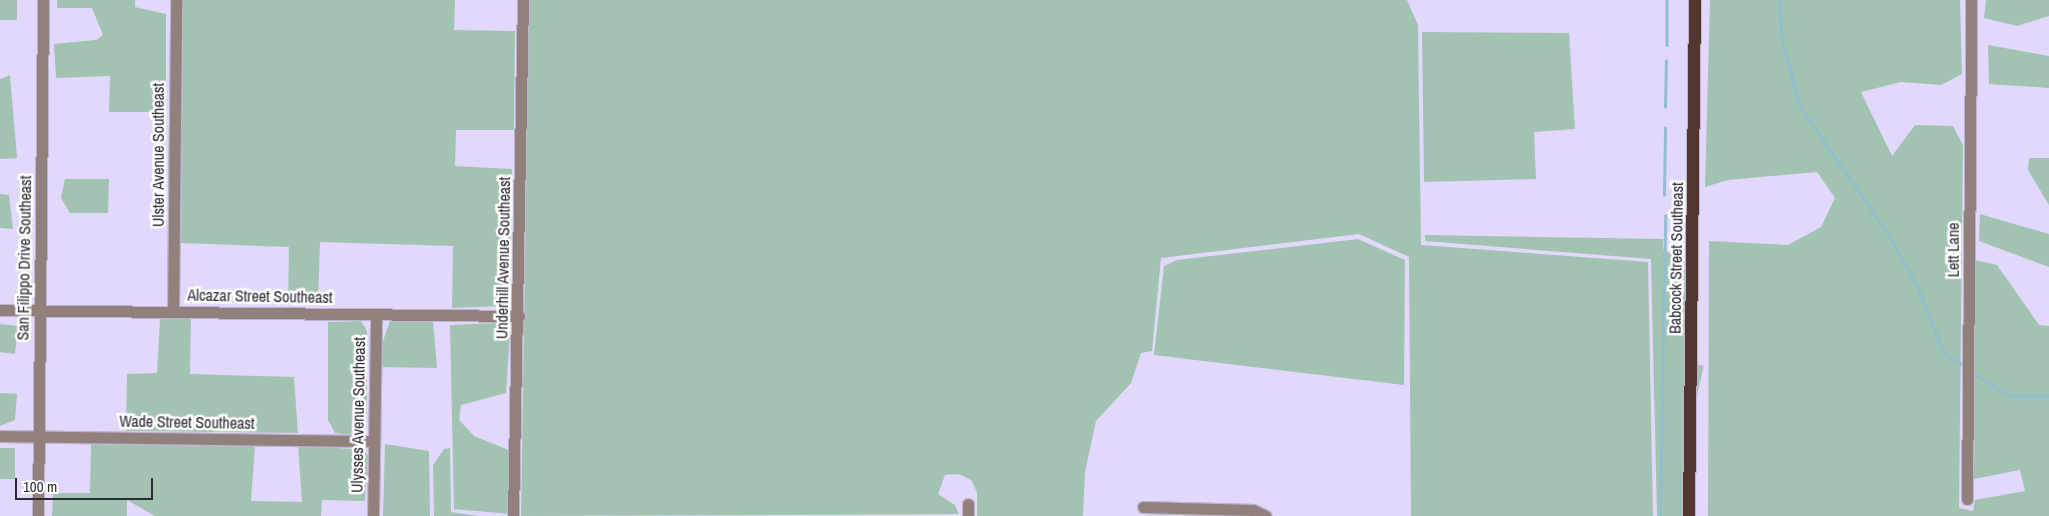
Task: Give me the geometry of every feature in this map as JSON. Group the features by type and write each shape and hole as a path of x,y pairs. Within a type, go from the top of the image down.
{"main road":[{"name":"Babcock Street Southeast","path":"1689,516 1695,0"}],"street":[{"name":"San Filippo Drive Southeast","path":"38,516 43,0"},
{"name":"Ulster Avenue Southeast","path":"173,311 176,0"},
{"name":"Underhill Avenue Southeast","path":"513,516 523,0"},
{"name":"Lett Lane","path":"1967,500 1971,0"},
{"name":"Alcazar Street Southeast","path":"0,310 518,316"},
{"name":"Ulysses Avenue Southeast","path":"373,516 376,315"},
{"name":"Wade Street Southeast","path":"0,436 374,441"},
{"path":"968,504 968,516"},
{"path":"1143,508 1254,510 1266,516"}],"green space":[{"path":"0,0 17,0 17,20 0,20"},
{"path":"57,0 135,0 135,7 166,14 166,107 159,112 109,112 110,76 56,78 54,44 96,40 103,35 92,8 57,8"},
{"path":"183,0 455,0 454,30 515,31 514,130 456,130 455,166 512,169 509,302 499,306 452,308 453,246 320,242 318,303 288,304 289,247 181,243"},
{"path":"529,0 1407,0 1418,25 1421,245 1648,262 1653,516 1411,516 1409,257 1359,234 1161,258 1152,351 1141,353 1131,383 1096,421 1085,472 1083,516 977,516 977,492 971,480 959,474 945,475 938,494 955,505 959,514 521,516"},
{"path":"1710,0 1960,0 1962,74 1941,85 1901,82 1861,92 1892,156 1915,125 1953,126 1963,145 1959,508 1973,511 1975,500 2025,491 2020,470 1974,479 1975,260 1997,265 2039,325 2049,326 2049,516 1708,516 1709,241 1788,245 1821,227 1835,198 1817,172 1728,180 1705,187"},
{"path":"1986,0 2049,0 2049,16 2017,26 1984,18"},
{"path":"1422,32 1569,33 1575,129 1534,132 1536,179 1424,182"},
{"path":"1988,45 2049,56 2049,88 1989,84"},
{"path":"10,75 17,158 0,159 0,79"},
{"path":"2029,158 2049,158 2049,205 2028,170"},
{"path":"65,179 109,179 108,213 70,213 61,198"},
{"path":"0,194 9,195 13,229 0,228"},
{"path":"1980,214 2049,234 2049,267 1979,241"},
{"path":"1425,235 1663,239 1663,249 1687,264 1684,516 1657,516 1651,259 1425,241"},
{"path":"1358,239 1405,260 1404,385 1154,355 1164,266 1177,260"},
{"path":"191,317 190,374 294,377 298,433 126,431 127,374 157,373 160,319"},
{"path":"361,321 367,331 367,421 364,429 353,435 335,433 328,420 328,322"},
{"path":"390,321 433,321 437,368 382,367 382,344"},
{"path":"499,323 510,333 506,393 461,405 459,420 474,436 511,451 510,514 454,509 450,325"},
{"path":"0,324 18,326 15,354 0,352"},
{"path":"1695,364 1704,366 1670,514 1661,512"},
{"path":"0,393 17,394 15,420 0,426"},
{"path":"91,443 255,446 251,501 302,502 298,445 364,450 368,456 365,501 322,500 321,516 155,516 127,500 127,516 52,516 53,493 90,493"},
{"path":"385,444 429,451 430,516 383,516"},
{"path":"0,448 15,448 15,479 0,479"},
{"path":"450,448 451,512 479,516 434,516 433,465 444,449"}],"waterway":[{"path":"1667,0 1667,45"},
{"path":"1780,0 1782,39 1800,106 1889,235 1918,287 1944,353 1961,364"},
{"path":"1665,107 1666,61"},
{"path":"1664,195 1665,128"},
{"path":"1660,516 1665,216"},
{"path":"1975,374 2007,395 2049,396"}]}
